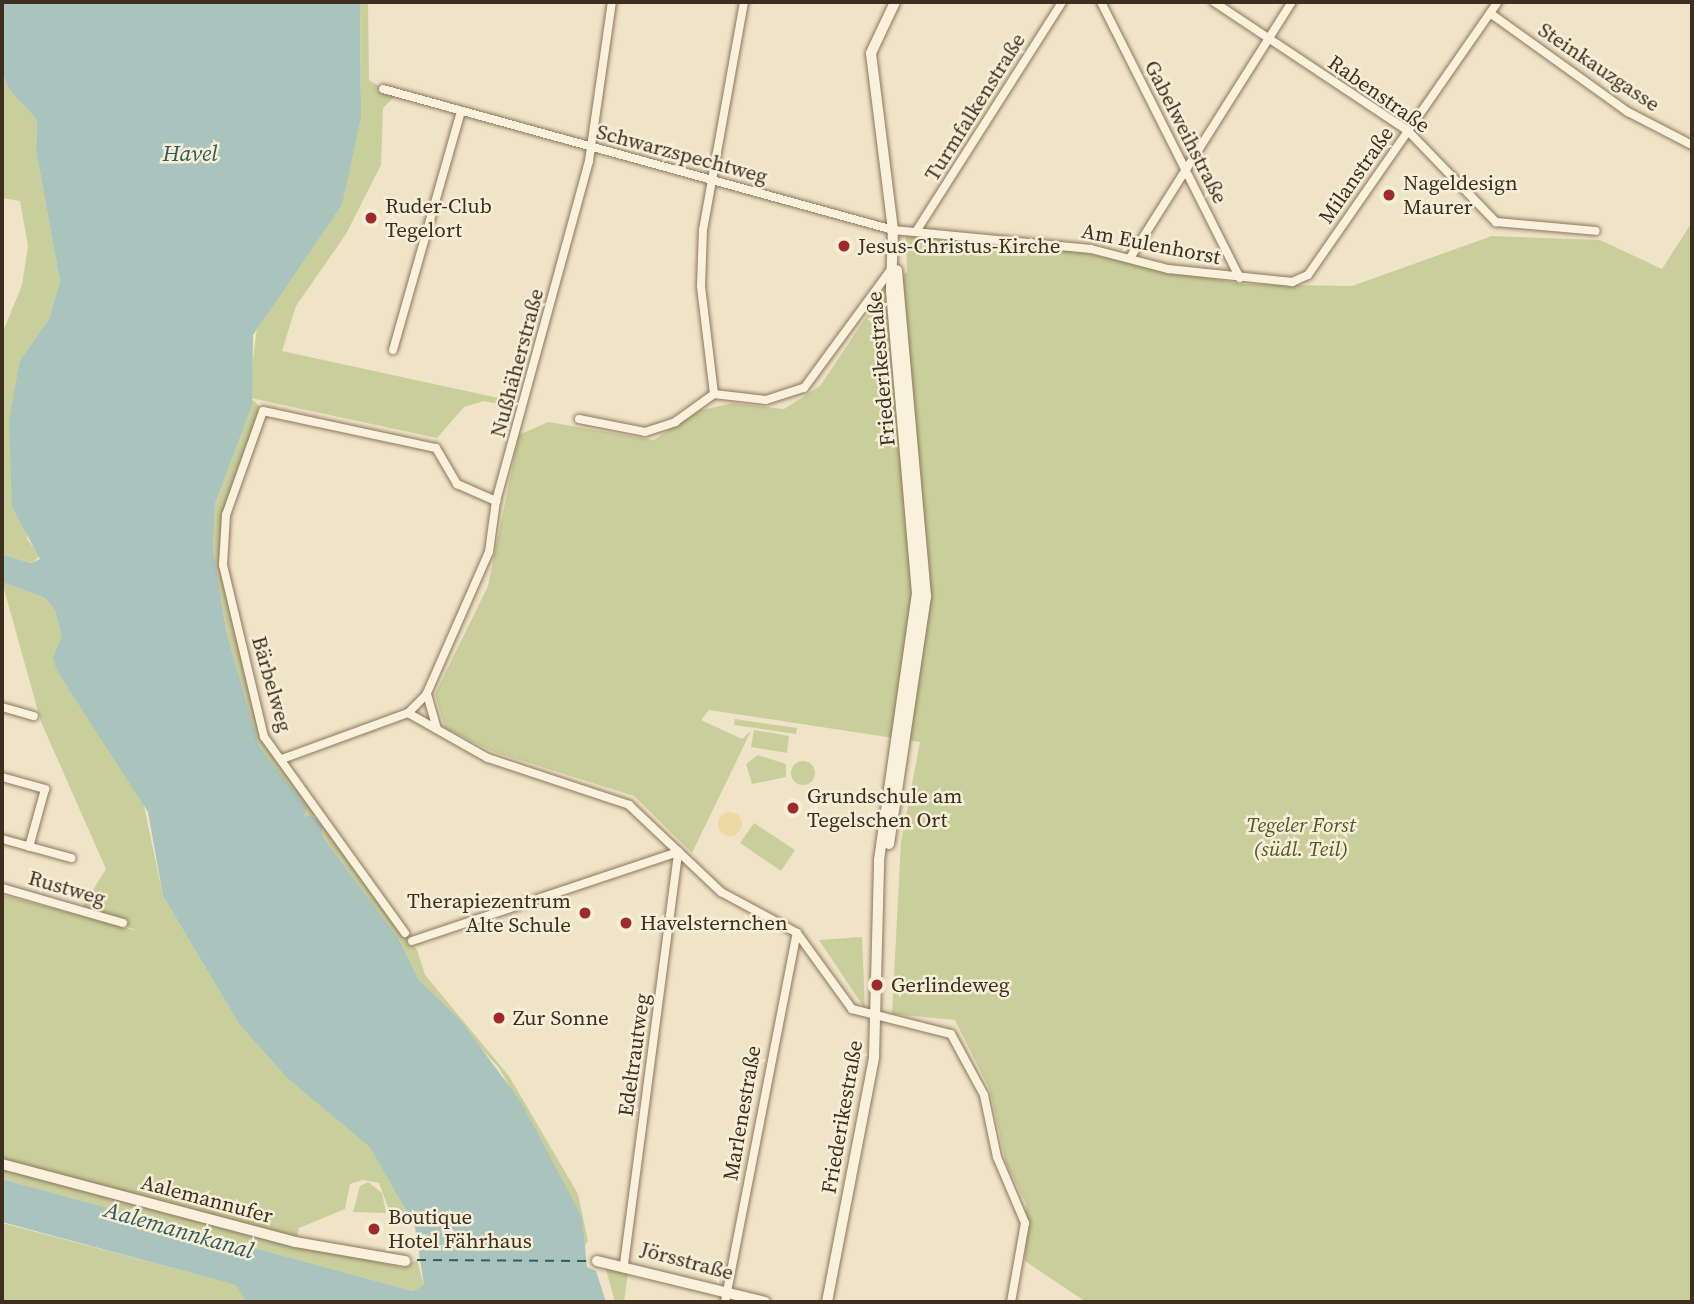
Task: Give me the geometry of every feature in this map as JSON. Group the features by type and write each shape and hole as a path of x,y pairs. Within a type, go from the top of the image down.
{"street":[{"name":"Nußhäherstraße","path":"408,713 427,693 480,580 496,501 590,147 612,2"},
{"path":"714,394 701,286 708,179 744,2"},
{"name":"Friederikestraße","path":"827,1302 877,1019 878,937 926,596 902,292 895,264 871,49 895,2"},
{"name":"Turmfalkenstraße","path":"917,230 1062,2"},
{"name":"Gabelweihstraße","path":"1101,2 1240,278"},
{"name":"Rabenstraße","path":"1214,2 1408,131 1496,222 1596,231"},
{"path":"1130,258 1292,2"},
{"name":"Milanstraße","path":"1314,266 1498,2"},
{"name":"Steinkauzgasse","path":"1490,13 1628,112 1692,145"},
{"name":"Schwarzspechtweg","path":"383,89 893,230"},
{"path":"393,350 461,111"},
{"name":"Am Eulenhorst","path":"893,230 917,230 1130,258 1240,278 1293,282 1314,266"},
{"path":"579,419 645,432 675,422 714,394 766,400 804,388 895,264"},
{"name":"Bärbelweg","path":"405,933 264,737 223,565 226,515 263,411 436,448 457,484 496,501"},
{"path":"427,693 435,725"},
{"path":"2,707 34,716"},
{"path":"282,759 408,713 435,725 488,758 611,796 721,892 797,933 841,999 877,1019 951,1034 984,1095 997,1157 1025,1223 1011,1302"},
{"path":"2,777 45,789 29,847"},
{"path":"2,839 71,858"},
{"path":"412,941 678,852"},
{"name":"Edeltrautweg","path":"624,1264 678,852"},
{"name":"Rustweg","path":"2,888 123,923"},
{"name":"Marlenestraße","path":"726,1297 797,933"},
{"name":"Aalemannufer","path":"2,1164 295,1242 405,1261"},
{"name":"Jörsstraße","path":"597,1261 624,1264 726,1297 765,1302"}],"green space":[{"path":"360,2 368,2 369,80 395,96 383,108 381,165 346,234 296,306 282,351 517,402 516,407 484,401 464,407 437,438 251,398 262,409 223,514 221,566 263,737 417,950 425,975 509,1076 578,1194 588,1241 583,1248 582,1217 499,1068 419,980 398,938 323,837 322,826 314,815 303,817 306,808 259,746 226,630 213,549 215,504 252,406 249,392 257,327 342,205 361,90"},
{"path":"2,71 8,88 37,120 36,151 60,281 49,319 20,360 27,539 40,556 32,563 2,554 2,334 22,285 28,246 20,201 2,198"},
{"name":"Tegeler Forst (südl. Teil)","path":"1692,222 1692,1302 1086,1302 1025,1261 1026,1204 1006,1163 990,1090 955,1020 892,1014 901,842 920,742 709,710 701,720 742,739 751,731 692,853 634,796 494,752 445,728 435,694 488,586 519,435 548,422 654,440 698,411 733,403 784,409 820,386 883,292 907,272 906,234 1064,249 1240,284 1352,286 1492,236 1600,240 1662,269"},
{"path":"2,582 45,598 55,610 62,636 57,671 143,801 163,896 239,1024 287,1078 370,1146 407,1213 391,1215 379,1183 363,1180 350,1184 345,1209 299,1228 296,1239 2,1161 2,895 138,931 81,909 106,869 41,722"},
{"path":"735,719 797,728 796,734 734,725"},
{"path":"754,730 789,736 787,753 751,747"},
{"path":"758,755 786,764 786,777 752,784 746,764"},
{"path":"803,761 811,765 815,773 811,781 803,785 795,781 791,773 795,765"},
{"path":"754,823 795,850 781,871 740,843"},
{"path":"862,937 865,1009 819,940"},
{"path":"2,1164 402,1268 417,1260 424,1285 413,1291 2,1179"},
{"path":"368,1182 382,1193 386,1213 353,1212 360,1186"},
{"path":"2,1223 237,1285 247,1301 2,1302"},
{"path":"605,1266 628,1273 624,1302 615,1302"}],"sand":[{"path":"730,812 741,819 742,824 735,835 730,836 719,829 718,824 725,813"}],"water":[{"name":"Havel","path":"2,2 360,2 361,117 342,205 253,335 252,406 215,504 213,549 226,630 259,746 307,808 303,817 312,815 322,826 323,837 398,938 419,980 461,1021 521,1102 582,1217 587,1267 596,1271 606,1302 246,1302 236,1285 2,1222 2,1179 413,1291 424,1285 415,1227 370,1147 287,1078 239,1024 163,896 148,812 57,671 53,658 62,636 55,610 45,598 2,582 2,554 31,563 40,559 12,507 9,420 20,360 49,319 60,281 36,151 37,120 8,88 2,71"}],"ferry route":[{"path":"417,1260 587,1261"}],"place":[{"name":"Nageldesign Maurer","path":"1389,195"},
{"name":"Ruder-Club Tegelort","path":"371,218"},
{"name":"Jesus-Christus-Kirche","path":"844,246"},
{"name":"Grundschule am Tegelschen Ort","path":"793,808"},
{"name":"Therapiezentrum Alte Schule","path":"585,913"},
{"name":"Havelsternchen","path":"626,923"},
{"name":"Gerlindeweg","path":"877,985"},
{"name":"Zur Sonne","path":"499,1018"},
{"name":"Boutique Hotel Fährhaus","path":"374,1229"}],"water label":[{"name":"Aalemannkanal","path":"179,1230"}]}
